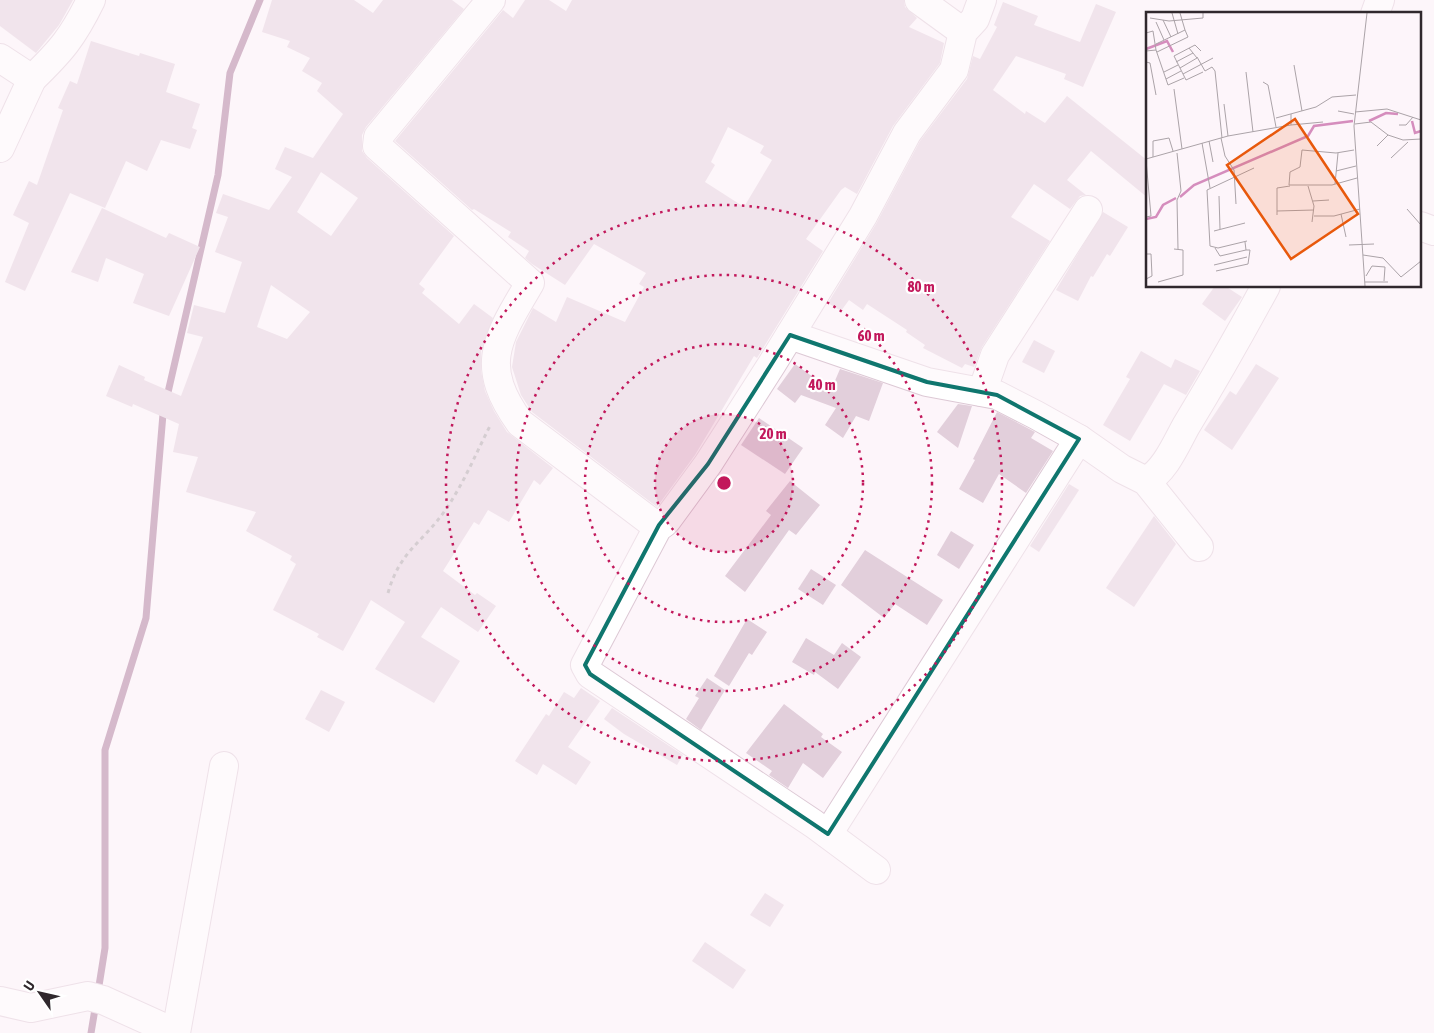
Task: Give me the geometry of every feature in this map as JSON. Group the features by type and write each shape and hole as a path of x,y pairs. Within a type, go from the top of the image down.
{"street":[{"path":"0,148 32,79 61,52 77,28 91,0"},
{"path":"491,0 378,137 376,143 383,152 530,283 505,325 496,350 496,377 505,403 520,423 530,432 650,522 659,525"},
{"path":"919,0 963,32"},
{"path":"876,870 828,834 638,704 590,674 585,666 659,525 667,520 708,464 863,216 907,134 954,70 963,32 974,19 982,0"},
{"path":"1376,12 1380,0"},
{"path":"0,58 32,79"},
{"path":"982,392 995,355 1088,210"},
{"path":"1422,227 1434,231"},
{"path":"1146,481 1153,478 1168,456 1227,359 1265,288"},
{"path":"790,335 927,382 997,395 1079,438 1122,469 1146,481 1200,547"},
{"path":"828,834 1079,438"},
{"path":"0,1001 31,1008 95,998 176,1033 224,766"}],"path":[{"path":"388,594 392,579 406,553 436,522 456,495 491,424 505,403"}],"highlighted area":[{"path":"790,335 927,382 997,395 1079,439 828,834 590,674 585,665 659,525 708,464"}],"building":[{"path":"0,0 73,0 59,25 36,53 0,26"},
{"path":"272,0 354,0 373,13 383,0 452,0 464,9 366,127 362,135 362,151 367,158 454,236 419,284 425,289 422,293 459,324 474,304 493,318 481,351 481,371 485,391 494,411 507,432 553,468 540,485 534,480 509,522 488,510 479,525 474,522 443,571 475,595 477,593 496,606 478,632 441,607 421,637 460,661 434,703 375,669 405,622 371,600 343,651 317,637 319,634 273,610 296,564 290,560 292,556 246,531 256,512 186,492 198,457 173,452 179,424 133,404 132,407 106,396 119,365 145,377 144,380 181,396 203,337 187,333 194,305 225,313 242,262 215,252 228,217 216,213 223,194 269,210 292,177 275,169 285,147 313,158 343,114 317,91 322,83 302,71 310,58 287,47 290,41 262,32","holes":["321,172 358,198 331,236 297,212","271,285 310,312 287,339 257,327"]},
{"path":"525,0 549,0 566,11 572,0 904,0 905,7 917,18 909,27 944,43 940,63 893,126 857,194 845,187 841,190 806,239 823,251 757,358 754,356 695,455 657,507 532,412 521,395 512,367 516,342 533,308 556,322 567,297 625,322 644,287 639,284 646,273 594,244 565,285 525,258 529,251 508,237 511,232 474,209 472,210 395,141 503,10 513,18","holes":["728,127 764,146 760,153 772,160 744,207 705,182 715,165 711,162"]},
{"path":"1003,2 1038,16 1034,25 1080,42 1096,4 1116,12 1083,87 1064,79 1066,74 1016,56 993,90 1025,114 1026,111 1045,123 1067,96 1146,159 1146,196 1091,151 1067,180 1086,195 1080,196 1070,209 1034,184 1011,217 1050,241 982,347 974,367 965,364 962,368 923,348 925,345 906,332 907,330 867,304 863,310 849,300 841,311 828,303 876,224 920,141 967,79 973,56 980,59 997,27 994,25"},
{"path":"91,41 139,56 140,53 175,64 166,92 200,104 192,128 197,130 190,149 161,140 147,171 126,161 105,208 70,193 25,291 5,282 29,223 13,215 29,181 37,185 63,110 58,108 70,81 77,84"},
{"path":"102,208 166,238 169,233 200,247 169,316 133,303 144,274 106,258 98,282 71,272"},
{"path":"1103,212 1128,227 1110,256 1107,254 1093,277 1091,276 1078,301 1056,290"},
{"path":"1214,288 1228,288 1242,297 1225,321 1202,304"},
{"path":"1034,340 1055,351 1044,373 1022,362"},
{"path":"1141,351 1171,368 1175,359 1200,371 1186,395 1164,384 1130,441 1103,425 1130,379 1126,377"},
{"path":"795,364 831,390 840,369 883,383 869,421 856,416 843,438 825,425 836,408 801,395 795,403 777,389"},
{"path":"1256,364 1279,378 1232,450 1204,430 1230,391 1236,395"},
{"path":"958,404 972,406 958,448 937,432"},
{"path":"997,412 1035,432 1031,438 1053,451 1026,493 999,474 983,503 959,489 975,460 973,459"},
{"path":"759,418 803,448 785,474 741,445"},
{"path":"790,481 820,505 796,535 789,530 745,592 725,576 771,515 766,511"},
{"path":"1069,484 1079,490 1039,552 1030,546"},
{"path":"1154,516 1176,544 1134,607 1106,588"},
{"path":"951,531 974,545 959,569 937,555"},
{"path":"865,550 943,600 927,625 895,604 884,618 841,585"},
{"path":"811,569 836,585 823,605 798,589"},
{"path":"747,619 767,632 752,655 749,653 729,686 714,676"},
{"path":"806,638 834,655 842,643 861,657 838,689 815,672 814,675 792,662"},
{"path":"707,678 725,690 701,730 686,719 699,698 695,696"},
{"path":"581,688 600,701 568,747 591,762 576,785 543,764 537,775 515,761 546,714 549,716 564,692 574,698"},
{"path":"321,690 345,702 329,732 305,719"},
{"path":"784,704 823,734 821,737 842,752 823,778 803,763 788,788 769,775 772,771 746,753"},
{"path":"612,708 683,755 677,765 624,734 604,719"},
{"path":"765,893 784,905 770,927 750,915"},
{"path":"705,942 746,970 733,989 692,961"}],"waterway":[{"path":"98,992 105,948 105,750 146,618 163,414 218,175 230,73 260,0"},
{"path":"91,1033 96,1003"}]}
